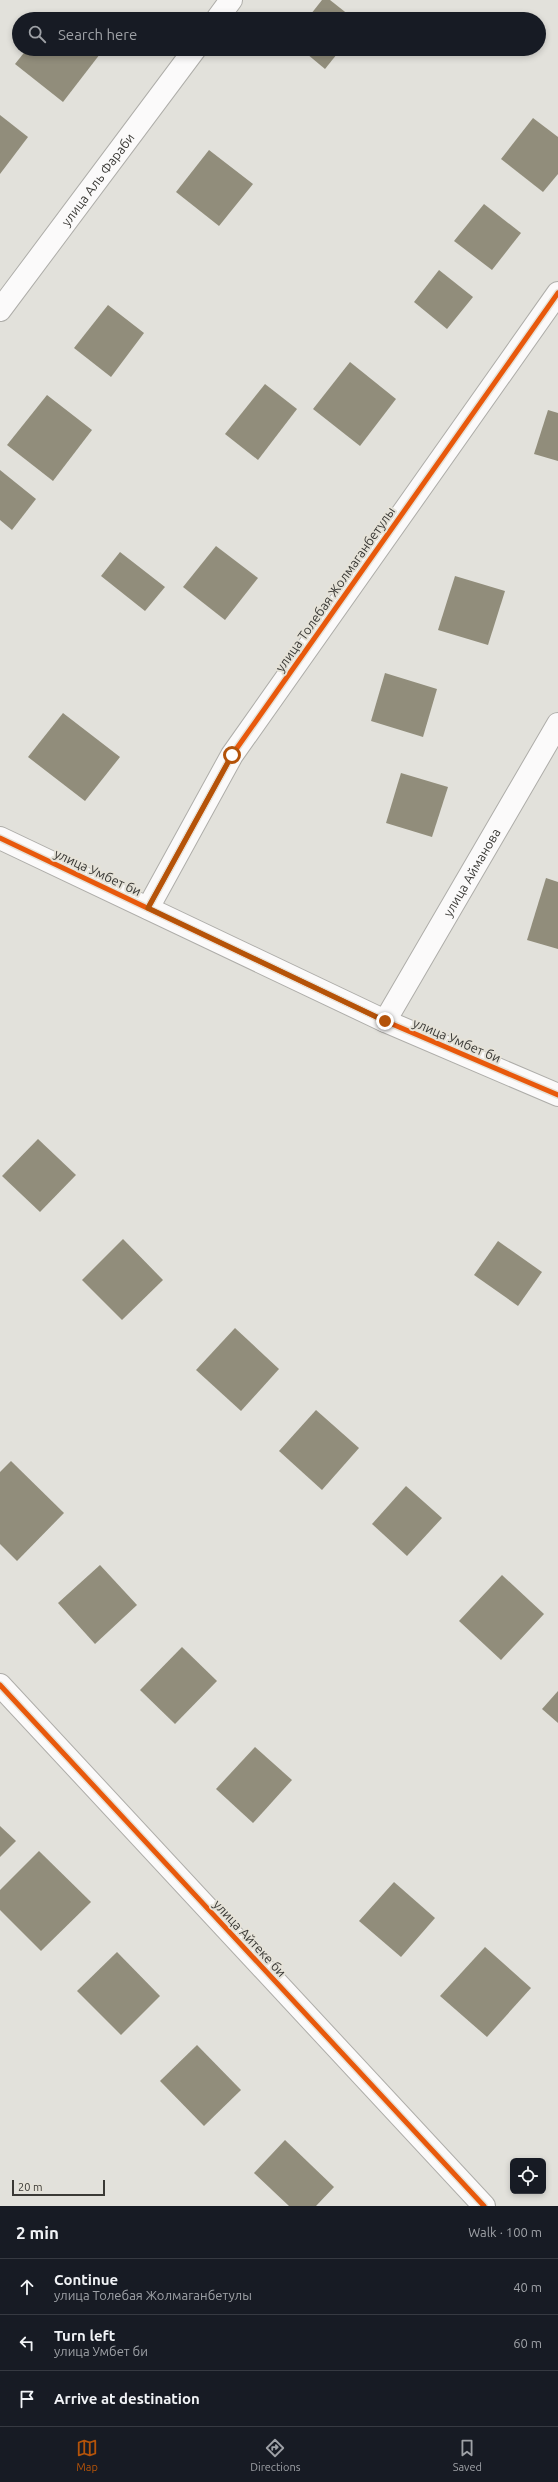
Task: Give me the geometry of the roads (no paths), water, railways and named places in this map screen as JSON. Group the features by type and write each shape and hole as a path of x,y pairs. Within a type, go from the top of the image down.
{"street":[{"path":"222,12 231,0"},
{"name":"улица Аль Фараби","path":"0,310 190,56"},
{"name":"улица Толебая Жолмаганбетулы","path":"148,908 232,755 558,293"},
{"name":"улица Айманова","path":"385,1021 558,724"},
{"name":"улица Умбет би","path":"0,838 385,1021 558,1095"},
{"name":"улица Айтеке би","path":"0,1685 484,2206"}]}
